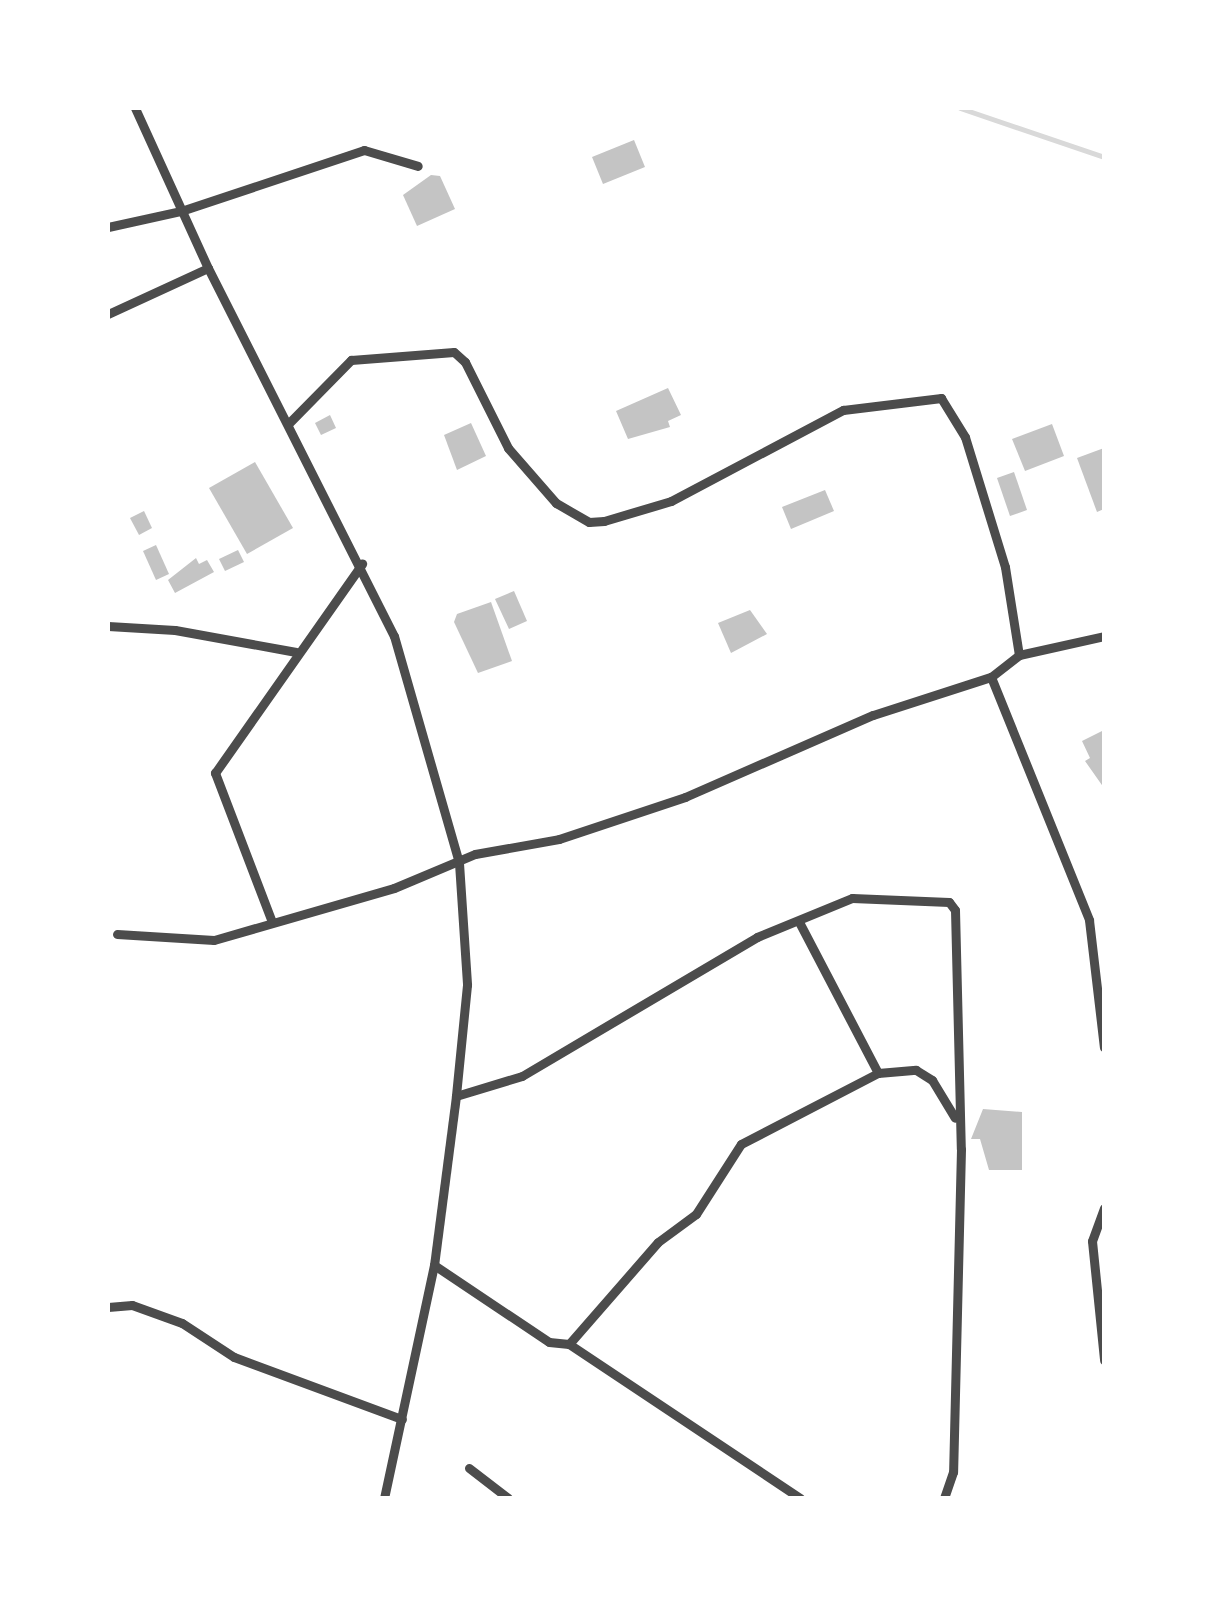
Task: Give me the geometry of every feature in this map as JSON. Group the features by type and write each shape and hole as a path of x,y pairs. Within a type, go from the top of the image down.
{"street":[{"path":"135,108 208,268 362,564 415,692 459,862 467,986 456,1096 434,1265 384,1498"},
{"path":"108,228 181,212 364,150 418,166"},
{"path":"108,314 208,268"},
{"path":"288,424 351,360 454,352 466,362 508,448 556,503 588,522 671,500 843,410 941,398 964,437 1005,567 1019,655"},
{"path":"272,922 216,773 296,652 362,564"},
{"path":"108,626 175,630 296,652"},
{"path":"117,934 214,940 459,862 623,819 826,734 991,678 1019,655 1104,636"},
{"path":"991,678 1050,811 1089,920 1104,1047"},
{"path":"456,1096 522,1076 757,937 800,924 852,898 949,902 955,910 958,1122 953,1472 944,1498"},
{"path":"800,924 878,1073"},
{"path":"569,1344 658,1242 696,1214 741,1144 878,1073 916,1070 932,1080 958,1122"},
{"path":"1104,1208 1092,1241 1104,1360"},
{"path":"434,1265 549,1342 569,1344 800,1498"},
{"path":"108,1307 132,1305 182,1323 234,1357 402,1418"},
{"path":"470,1468 508,1498"}],"building":[{"path":"634,140 645,167 603,184 592,157"},
{"path":"431,175 440,176 455,209 417,226 403,195"},
{"path":"668,388 681,415 668,421 670,427 628,439 616,411"},
{"path":"330,415 336,428 321,435 315,423"},
{"path":"471,423 486,456 457,470 444,435"},
{"path":"1052,424 1064,456 1025,471 1012,439"},
{"path":"1104,448 1104,509 1097,512 1077,458"},
{"path":"255,462 293,528 247,554 209,488"},
{"path":"1014,472 1027,510 1010,516 997,478"},
{"path":"825,490 834,511 791,529 782,507"},
{"path":"144,511 152,528 139,535 130,518"},
{"path":"156,545 169,574 156,580 143,551"},
{"path":"238,550 244,562 225,571 219,559"},
{"path":"196,558 199,564 207,560 214,572 175,593 168,580"},
{"path":"514,591 527,621 509,629 495,599"},
{"path":"491,602 512,661 478,673 454,622 457,614"},
{"path":"750,610 767,634 731,653 718,623"},
{"path":"1104,730 1104,788 1085,761 1090,758 1082,741"},
{"path":"983,1109 1022,1112 1022,1170 989,1170 980,1139 971,1139"}],"waterway":[{"path":"960,108 1104,157"}]}
